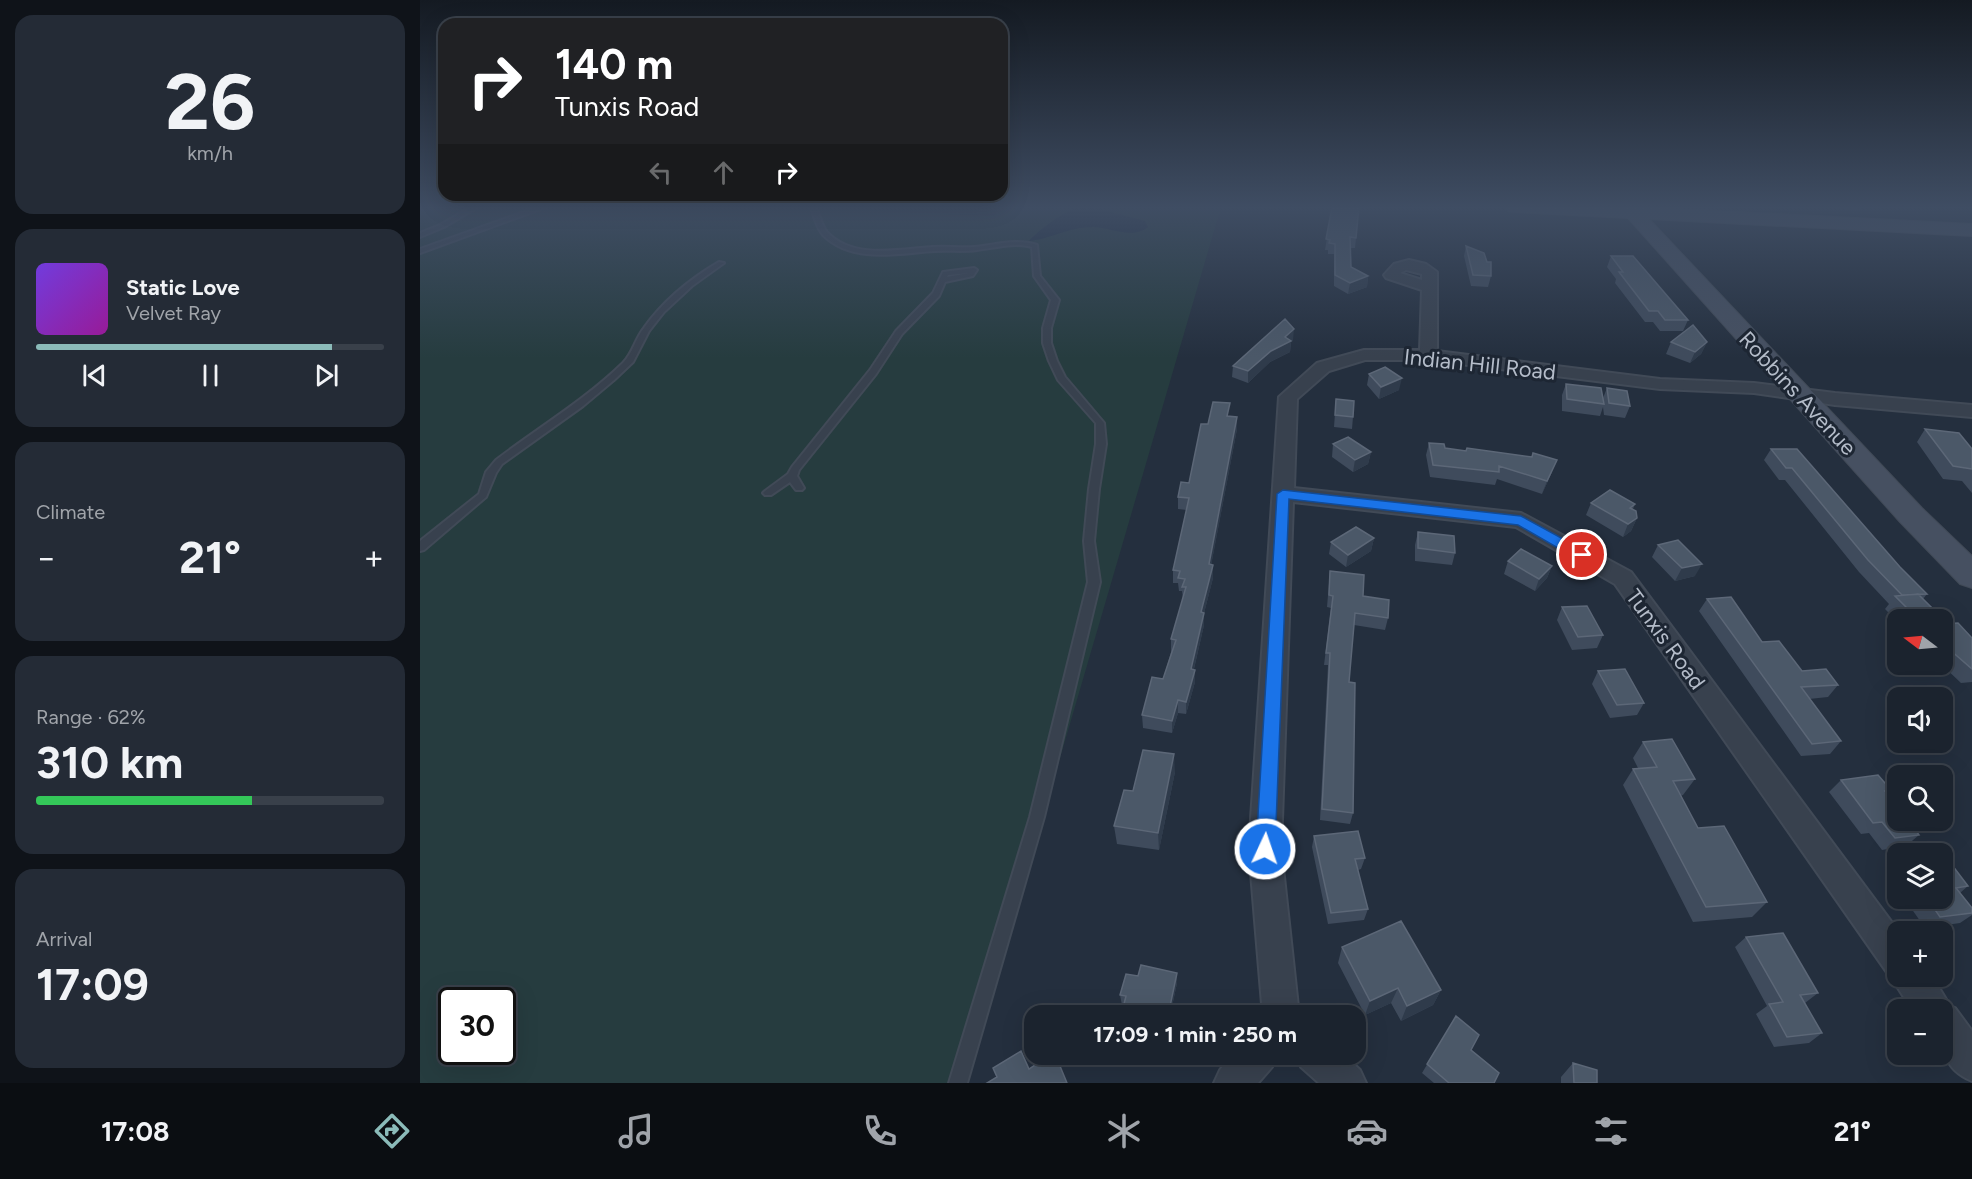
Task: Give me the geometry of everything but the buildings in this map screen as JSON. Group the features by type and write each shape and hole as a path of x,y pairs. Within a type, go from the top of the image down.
{"main road":[{"name":"Robbins Avenue","path":"1675,258 1972,576"}],"street":[{"path":"1428,355 1431,306 1429,287"},
{"name":"Indian Hill Road","path":"1280,1005 1265,849 1288,397 1323,367 1353,358 1364,355 1428,355 1660,384 1754,388 1835,399 1972,411"},
{"name":"Tunxis Road","path":"1283,494 1521,520 1623,578 1887,944"},
{"path":"1953,1036 1972,1062"},
{"path":"1233,1083 1249,1065"},
{"path":"1327,1065 1347,1083"}],"lane":[{"path":"958,1083 1037,817 1094,582 1089,541 1101,444 1100,423 1061,378 1053,361 1047,344 1047,328 1055,300 1037,276 1036,258"},
{"path":"420,547 483,495 491,472 499,462 563,418 628,364 637,353 645,331 659,315 689,286 721,263"},
{"path":"768,492 792,476 873,372 899,333 936,294 942,280"},
{"path":"792,476 799,488"}],"green space":[{"path":"420,258 1206,258 965,1083 420,1083"}],"route":[{"path":"1265,849 1283,494 1521,520 1582,555"}]}
